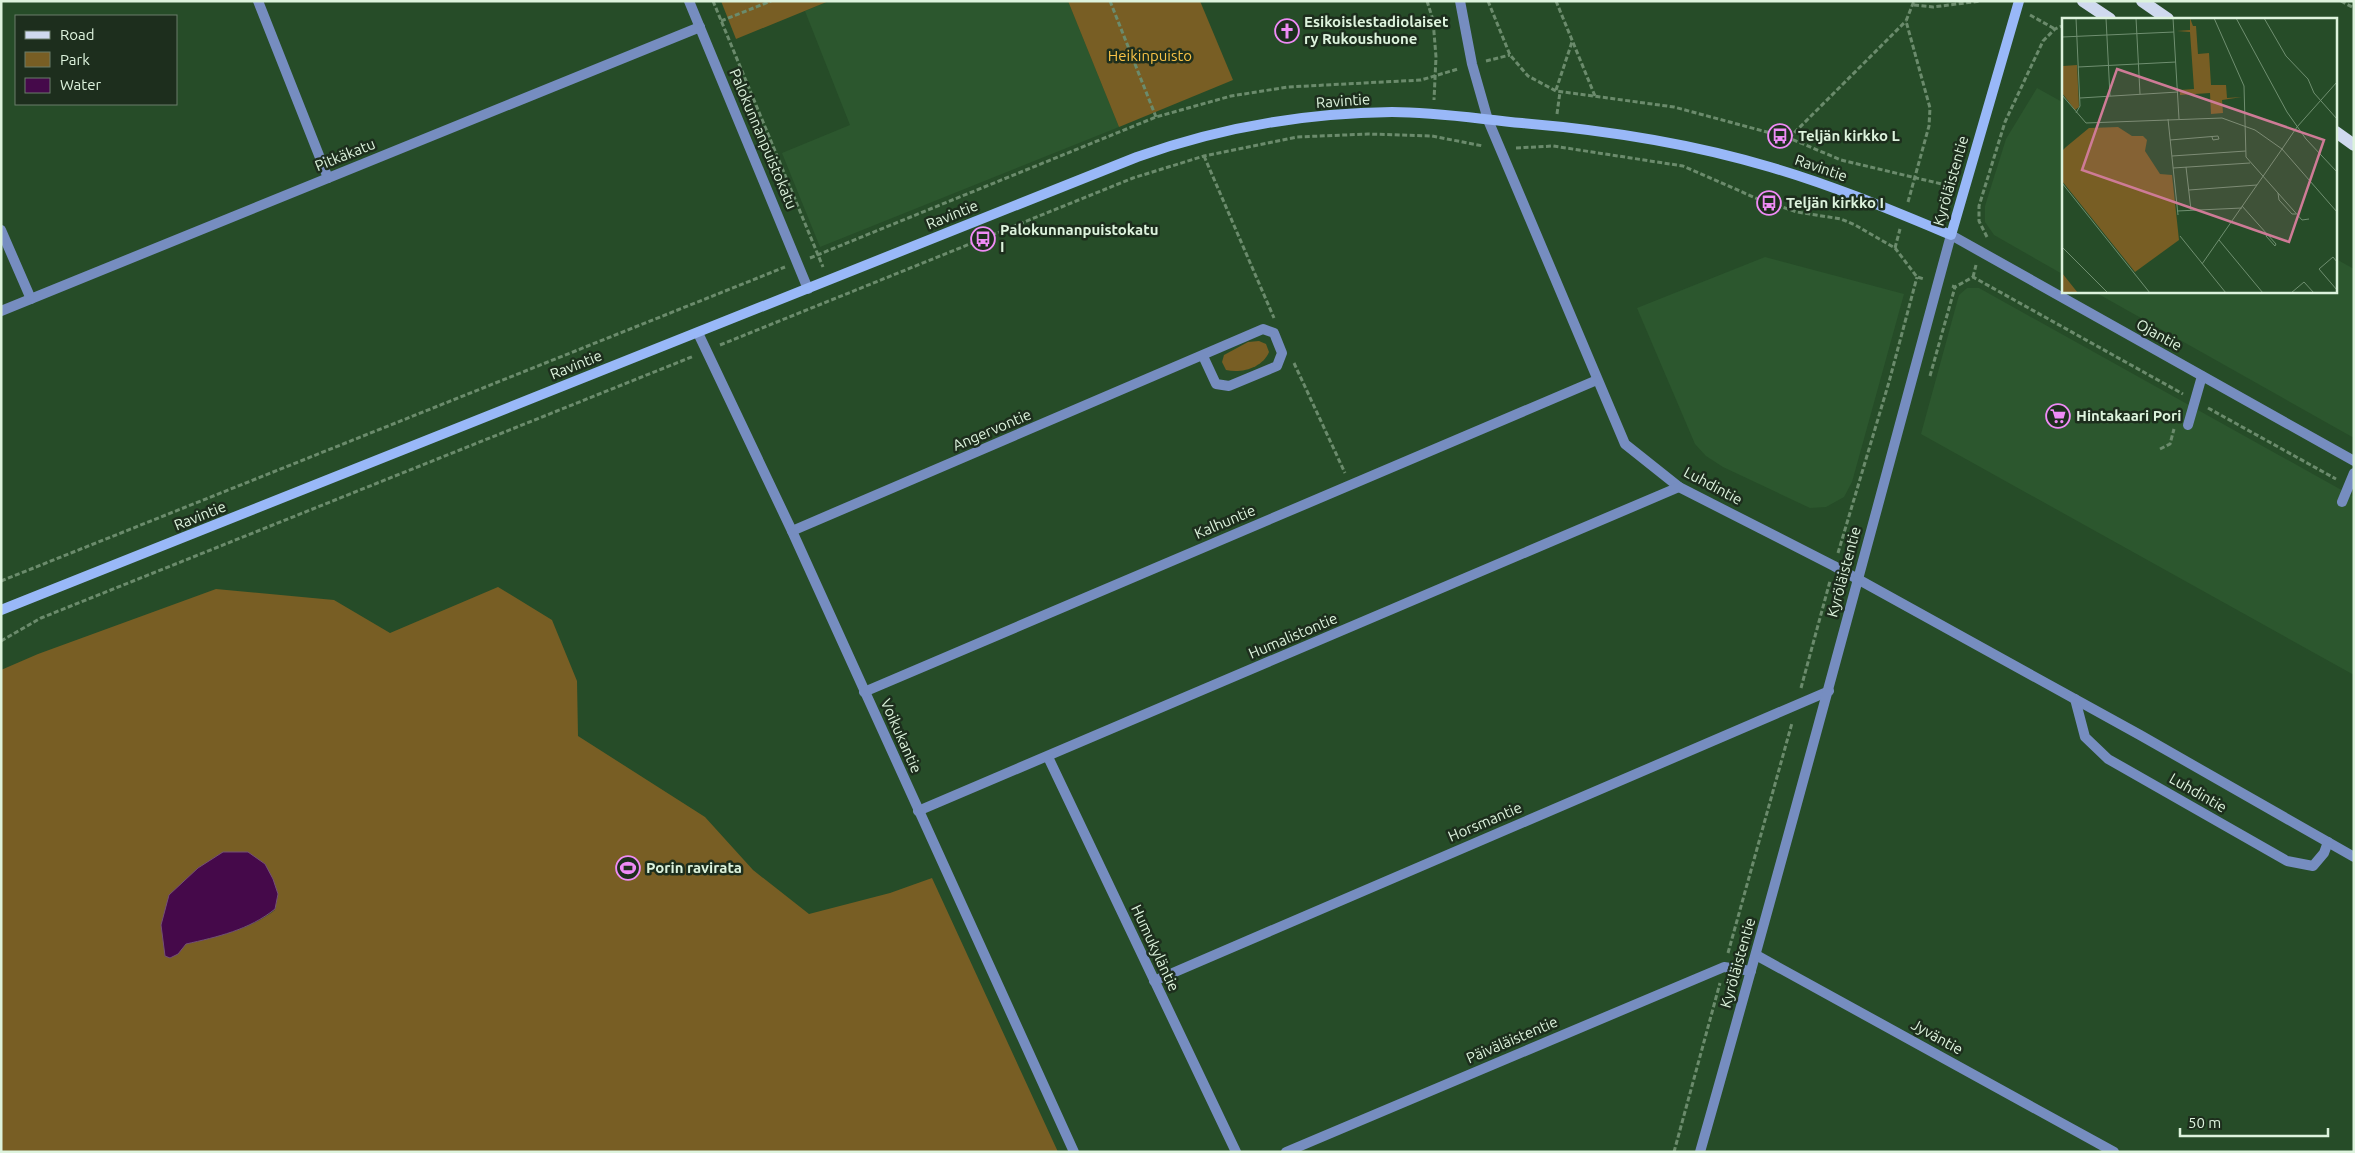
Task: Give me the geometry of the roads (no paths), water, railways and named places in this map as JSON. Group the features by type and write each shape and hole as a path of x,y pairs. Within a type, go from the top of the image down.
{"main road":[{"name":"Kyröläistentie","path":"1951,235 2019,1"},
{"path":"2082,1 2108,18"},
{"path":"2142,1 2167,18"},
{"name":"Ravintie","path":"1,610 1137,157 1187,141 1242,127 1290,120 1392,112 1434,114 1614,133 1768,166 1828,185 1951,235"},
{"path":"2338,133 2354,145"},
{"path":"2338,144 2354,151"}],"street":[{"path":"258,1 328,178"},
{"name":"Palokunnanpuistokatu","path":"689,1 808,289"},
{"name":"Luhdintie","path":"1460,1 1472,64 1488,120 1502,149 1625,444 1679,487 1826,562 2075,699 2354,857"},
{"name":"Pitkäkatu","path":"1,311 700,28"},
{"path":"1,230 31,299"},
{"name":"Kyröläistentie","path":"1700,1152 1829,691 1856,580 1951,235"},
{"name":"Ojantie","path":"1951,235 2354,461"},
{"name":"Angervontie","path":"792,531 1263,329 1274,334 1282,353 1277,366 1229,386 1216,384 1203,356"},
{"name":"Voikukantie","path":"698,333 792,531 1074,1152"},
{"path":"2188,425 2202,376"},
{"name":"Kalhuntie","path":"864,692 1598,380"},
{"path":"2342,502 2354,473"},
{"name":"Humalistontie","path":"918,811 1679,487"},
{"name":"Horsmantie","path":"1154,981 1829,691"},
{"name":"Luhdintie","path":"2075,699 2084,736 2108,759 2287,861 2313,866 2324,853 2328,842"},
{"name":"Humukyläntie","path":"1048,757 1236,1152"},
{"name":"Jyväntie","path":"1756,955 2103,1149 2114,1152"},
{"name":"Päiväläistentie","path":"1288,1151 1724,967 1751,971"}],"water":[{"path":"223,852 248,852 265,864 278,894 275,909 244,927 186,944 178,954 170,958 165,956 161,925 169,895 198,868"}],"place":[{"name":"Esikoislestadiolaiset ry Rukoushuone","path":"1287,31"},
{"name":"Teljän kirkko L","path":"1780,136"},
{"name":"Teljän kirkko I","path":"1769,203"},
{"name":"Palokunnanpuistokatu I","path":"983,239"},
{"name":"Hintakaari Pori","path":"2058,416"},
{"name":"Porin ravirata","path":"628,868"}],"park label":[{"name":"Heikinpuisto","path":"1150,56"}]}
